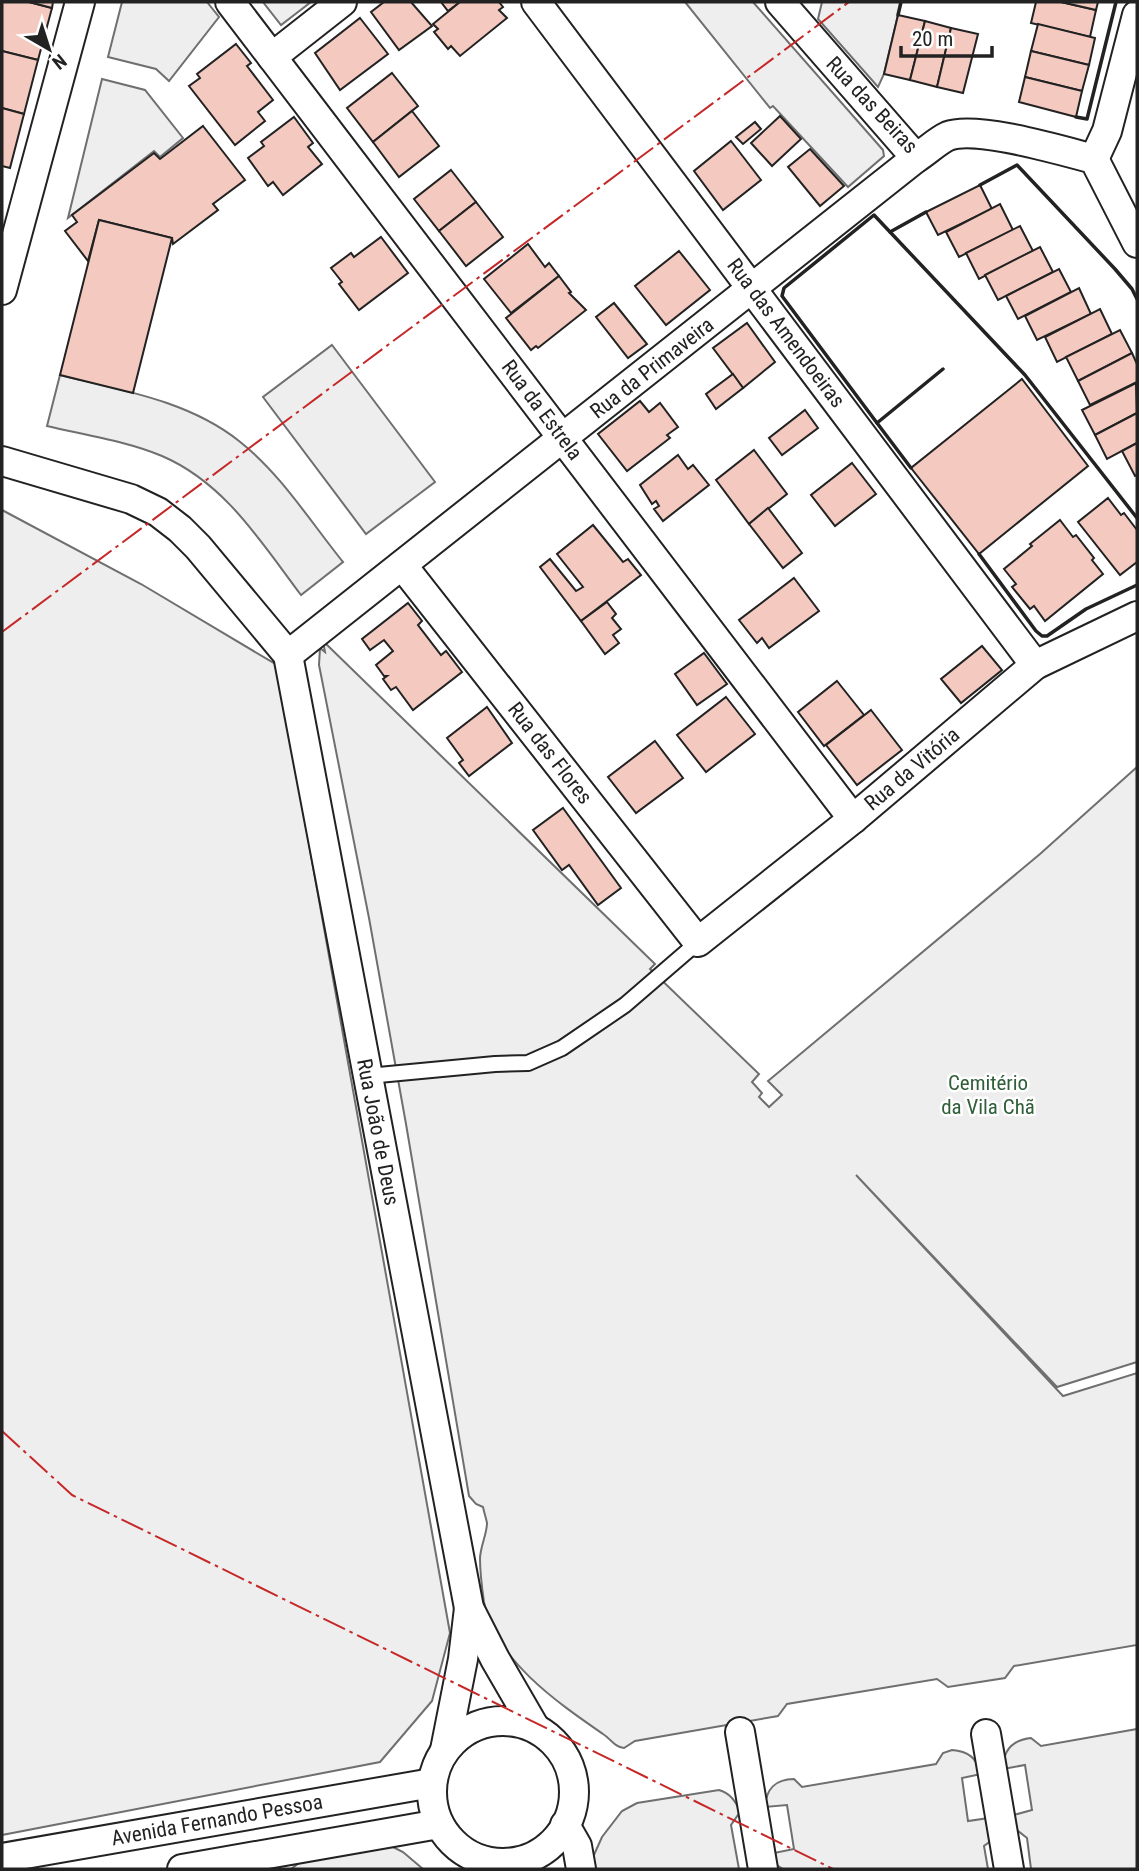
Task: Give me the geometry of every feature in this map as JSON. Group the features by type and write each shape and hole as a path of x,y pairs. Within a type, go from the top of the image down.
{"street":[{"path":"2,290 80,2"},
{"name":"Rua da Estrela","path":"229,2 853,819"},
{"path":"272,57 342,2"},
{"name":"Rua das Amendoeiras","path":"536,2 1035,665"},
{"name":"Rua das Beiras","path":"780,2 916,158 949,136 975,134 1020,140 1094,159"},
{"path":"1137,15 1107,131 1094,159 1137,243"},
{"name":"Rua da Primaveira","path":"288,656 916,158"},
{"path":"2,461 131,499 158,512 198,547 288,656"},
{"name":"Rua das Flores","path":"402,565 698,942"},
{"name":"Rua da Vitória","path":"698,942 853,819 1035,665 1137,616"},
{"name":"Rua João de Deus","path":"288,656 469,1608 535,1728"},
{"name":"Rua João de Deus","path":"445,1750 463,1659 469,1608"},
{"path":"510,1721 535,1728 557,1746 567,1760 574,1784 573,1803 565,1825 548,1847 517,1862 494,1863 469,1855 454,1859 432,1804 432,1783 445,1750 462,1734 486,1723 510,1721"},
{"path":"740,1732 763,1869"},
{"path":"986,1734 1009,1869"},
{"name":"Avenida Fernando Pessoa","path":"2,1858 432,1783"},
{"path":"263,1811 271,1862"},
{"name":"Avenida Fernando Pessoa","path":"182,1869 271,1862 439,1825"},
{"path":"565,1825 577,1846 581,1869"}],"lane":[{"path":"368,1076 527,1063 562,1048 625,1005 698,942"}],"green space":[{"path":"122,2 207,2 219,17 169,81 156,69 108,57"},
{"path":"263,2 311,2 281,25"},
{"path":"685,2 753,2 883,150 884,156 848,187 773,106 770,108"},
{"path":"822,2 901,2 884,74 878,87 818,19"},
{"path":"102,79 145,90 183,138 160,157 154,151 68,218"},
{"path":"332,345 435,482 366,534 263,397"},
{"path":"60,375 176,406 219,427 268,468 343,562 301,595 240,516 205,482 184,468 162,456 134,446 47,426"},
{"path":"2,510 141,584 277,665 450,1633 432,1701 380,1762 2,1835"},
{"name":"Cemitério da Vila Chã","path":"323,641 655,964 650,969 759,1074 752,1082 762,1093 759,1097 769,1107 782,1095 768,1081 1040,854 1137,767 1137,1362 1057,1387 856,1175 1063,1396 1137,1373 1137,1645 1014,1666 1005,1678 948,1687 937,1679 787,1704 778,1716 635,1741 624,1748 548,1694 514,1661 490,1623 484,1602 480,1559 487,1523 483,1507 469,1496 369,918 319,665 320,648 325,652"},
{"path":"1137,1729 1137,1869 1031,1869 1027,1838 1013,1827 1010,1816 1032,1810 1025,1765 1003,1769 1010,1747 1031,1738 1041,1746"},
{"path":"952,1750 971,1756 981,1774 962,1778 968,1821 989,1818 992,1840 984,1846 988,1869 783,1869 775,1864 774,1853 794,1849 787,1805 765,1807 767,1795 777,1783 794,1779 802,1787 936,1764 943,1753"},
{"path":"719,1790 732,1798 740,1812 731,1825 739,1869 595,1869 593,1857 602,1837 622,1811 637,1803"},
{"path":"389,1845 403,1852 423,1869 291,1869 303,1860"}],"building":[{"path":"2,2 29,2 52,8 38,60 2,51"},
{"path":"29,2 53,2 52,8"},
{"path":"384,2 411,2 432,26 399,50 371,12"},
{"path":"441,2 460,2 448,11"},
{"path":"460,2 499,2 503,7 499,10 507,18 460,56 451,46 448,49 434,32 438,29 433,24"},
{"path":"1036,2 1061,2 1096,10 1090,37 1031,23"},
{"path":"1061,2 1098,2 1096,10"},
{"path":"898,15 925,21 910,80 884,74"},
{"path":"360,18 388,54 340,90 315,53"},
{"path":"925,21 951,28 937,87 910,80"},
{"path":"1038,24 1095,38 1089,65 1031,51"},
{"path":"951,28 978,34 963,93 937,87"},
{"path":"236,44 251,63 247,66 273,100 258,112 265,121 235,145 189,86 200,78 197,74"},
{"path":"2,51 38,60 24,114 2,108"},
{"path":"1031,51 1089,65 1082,91 1025,77"},
{"path":"392,73 418,106 373,142 347,108"},
{"path":"1025,77 1082,91 1076,117 1019,102"},
{"path":"2,108 24,114 10,168 2,166"},
{"path":"412,111 439,146 399,177 373,142"},
{"path":"780,116 801,139 772,166 751,143"},
{"path":"294,117 313,143 308,147 322,164 283,195 273,182 268,186 248,158 264,146 261,142"},
{"path":"755,122 761,129 743,144 736,137"},
{"path":"203,126 245,180 213,204 218,210 173,244 172,238 99,220 88,261 65,231 77,222 72,215 154,153 160,159"},
{"path":"731,141 761,180 723,210 694,171"},
{"path":"810,149 844,186 820,206 788,167"},
{"path":"451,170 476,202 439,231 414,199"},
{"path":"980,185 992,209 938,235 926,212"},
{"path":"476,202 503,237 466,266 439,231"},
{"path":"1000,204 1013,230 959,257 946,232"},
{"path":"99,220 172,238 133,393 60,375"},
{"path":"1020,226 1033,251 979,279 966,253"},
{"path":"381,237 408,273 359,310 339,284 342,282 331,268 351,253 354,257"},
{"path":"528,244 545,267 549,263 559,276 511,313 484,279"},
{"path":"1040,247 1053,272 998,300 985,275"},
{"path":"679,251 710,290 666,325 635,286"},
{"path":"1059,269 1071,292 1018,319 1006,296"},
{"path":"559,276 571,292 569,293 586,310 538,348 536,346 531,350 506,318"},
{"path":"1079,288 1091,314 1037,340 1025,316"},
{"path":"614,303 647,344 628,358 596,317"},
{"path":"1100,309 1112,334 1057,362 1045,337"},
{"path":"747,323 775,362 743,388 713,348"},
{"path":"1120,330 1132,353 1078,381 1066,357"},
{"path":"1132,353 1137,364 1137,382 1090,405 1078,381"},
{"path":"733,374 743,388 716,409 706,394"},
{"path":"1022,379 1088,466 979,554 911,468"},
{"path":"1136,383 1137,413 1095,435 1082,410"},
{"path":"640,401 649,412 660,403 678,427 667,435 670,438 627,471 598,434"},
{"path":"805,410 818,428 782,455 769,438"},
{"path":"1137,413 1137,443 1107,459 1095,435"},
{"path":"1137,443 1137,475 1135,476 1122,451"},
{"path":"754,450 787,494 749,524 716,480"},
{"path":"678,455 688,469 693,465 709,485 663,521 654,509 659,506 656,501 652,504 640,485"},
{"path":"852,463 876,494 835,526 811,495"},
{"path":"1108,498 1137,530 1137,562 1120,575 1078,522"},
{"path":"768,508 802,553 783,568 749,524"},
{"path":"1060,520 1073,537 1076,535 1103,574 1045,621 1034,606 1030,609 1012,587 1016,584 1004,569"},
{"path":"593,525 623,562 628,559 641,575 581,621 540,567 550,559 576,591 583,587 557,554"},
{"path":"794,578 819,611 769,648 762,638 757,643 739,620"},
{"path":"607,602 616,614 612,618 621,629 613,635 619,643 605,654 581,621"},
{"path":"408,603 422,621 418,625 441,655 446,651 462,672 413,710 396,687 391,690 383,679 387,676 384,676 376,665 393,651 384,640 370,650 362,639"},
{"path":"982,646 1002,670 961,703 941,679"},
{"path":"704,653 727,684 697,705 675,674"},
{"path":"837,681 864,715 824,746 798,712"},
{"path":"726,697 755,734 706,772 677,735"},
{"path":"487,707 512,743 469,776 459,763 463,760 447,738"},
{"path":"871,710 902,750 857,785 826,745"},
{"path":"655,741 683,778 636,813 608,777"},
{"path":"563,808 621,888 598,905 569,865 562,870 533,830"}],"wall":[{"path":"898,15 901,2"},
{"path":"1076,117 1087,119 1116,2"},
{"path":"980,185 1017,165 1115,269 1137,299"},
{"path":"890,232 926,212"},
{"path":"943,369 877,423 782,296 784,288 874,215 1025,375 1137,518"},
{"path":"877,423 911,468"},
{"path":"979,554 1042,636 1047,636 1086,609 1137,585"}],"power":[{"path":"2,632 849,2"},
{"path":"2,1431 72,1495 833,1869"}]}
